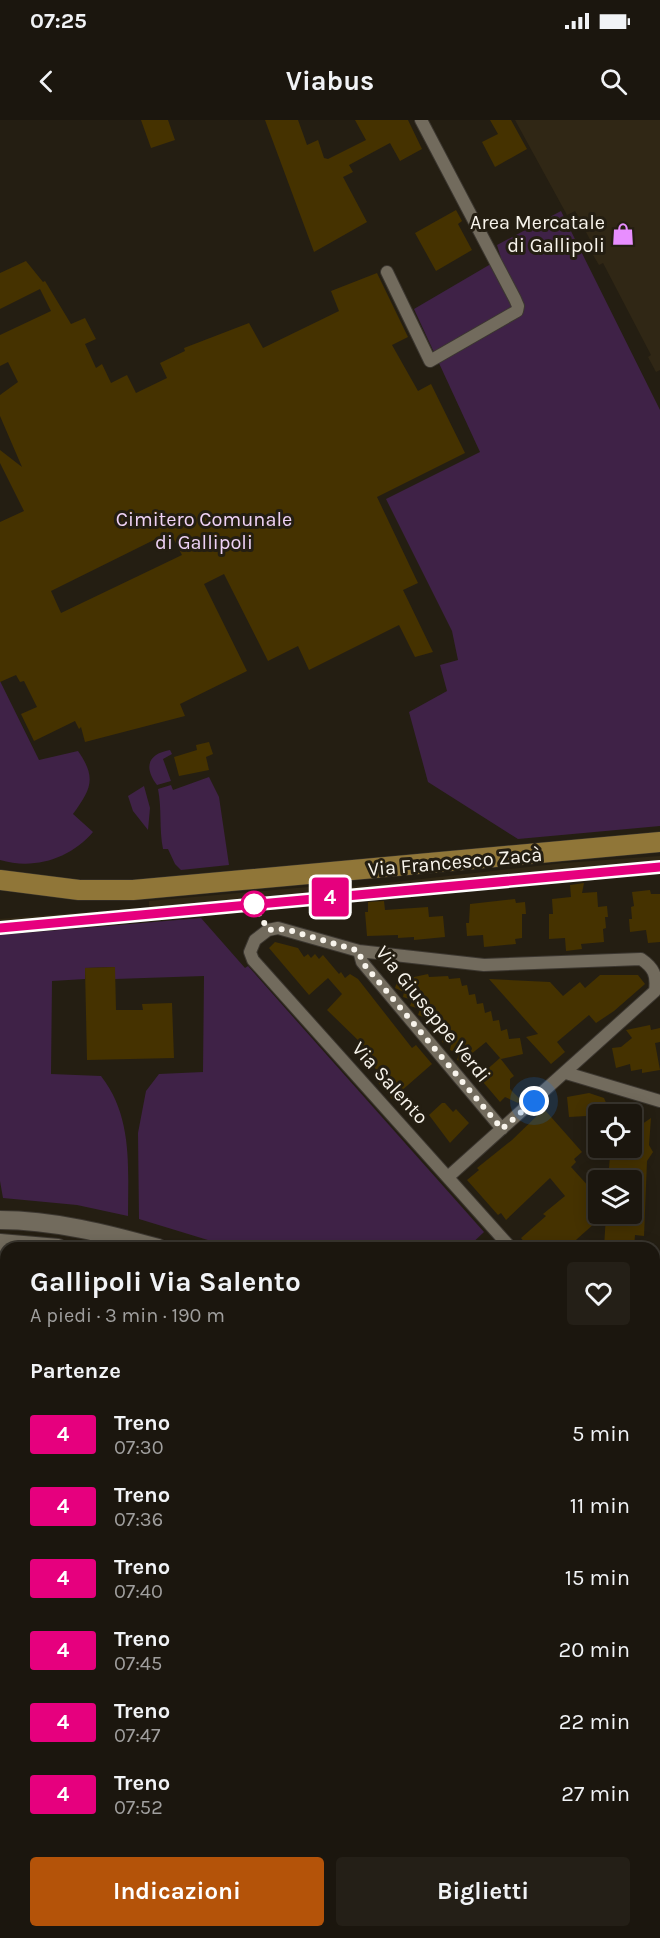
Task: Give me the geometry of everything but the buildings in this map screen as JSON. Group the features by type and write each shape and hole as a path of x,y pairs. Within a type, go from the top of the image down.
{"main road":[{"name":"Via Francesco Zacà","path":"0,880 79,890 132,890 660,842"},
{"path":"0,1220 19,1220 85,1230 134,1242"}],"street":[{"path":"387,272 430,361 517,311 518,306 421,120"},
{"name":"Via Salento","path":"359,951 285,929 268,930 255,940 250,952 253,960 506,1242"},
{"path":"359,951 483,965 641,958 653,967 657,980 655,991 448,1177"},
{"name":"Via Giuseppe Verdi","path":"359,951 362,962 502,1129"},
{"path":"566,1073 660,1101"}],"shaded area":[{"name":"Area Mercatale di Gallipoli","path":"515,120 660,120 660,370 656,372 648,357 651,355 603,263 599,265 593,255 597,253 575,211 567,215"},
{"path":"561,211 660,410 660,826 518,839 428,782 409,712 447,691 440,665 458,660 452,631 386,499 480,452 414,309 501,258 497,245"},
{"path":"0,681 39,760 78,751 90,776 88,790 73,814 93,832 74,849 51,860 26,864 0,860"},
{"path":"170,750 172,754 163,759 171,781 157,785 150,773 150,763 156,755"},
{"path":"209,777 219,797 229,865 181,870 175,864 168,849 163,849 158,789 171,785 173,790"},
{"path":"144,786 150,808 148,830 133,811 128,796"},
{"path":"660,856 660,873 0,935 0,919 149,907 149,901 331,885 333,889 564,863"},
{"path":"201,918 245,968 248,966 484,1232 473,1242 214,1242 139,1219 138,1133 146,1091 159,1074 203,1072 204,976 115,979 114,967 85,968 85,979 52,981 51,1074 101,1076 111,1092 124,1125 128,1161 128,1216 77,1205 3,1198 0,1181 0,935"}],"railway":[{"path":"0,928 660,867"}],"train":[{"name":"4","path":"0,928 660,867"}],"place":[{"name":"Area Mercatale di Gallipoli","path":"623,234"}],"route":[{"path":"254,904 268,930 285,929 359,951 362,962 502,1129 534,1101"}],"park label":[{"name":"Cimitero Comunale di Gallipoli","path":"204,530"}]}
